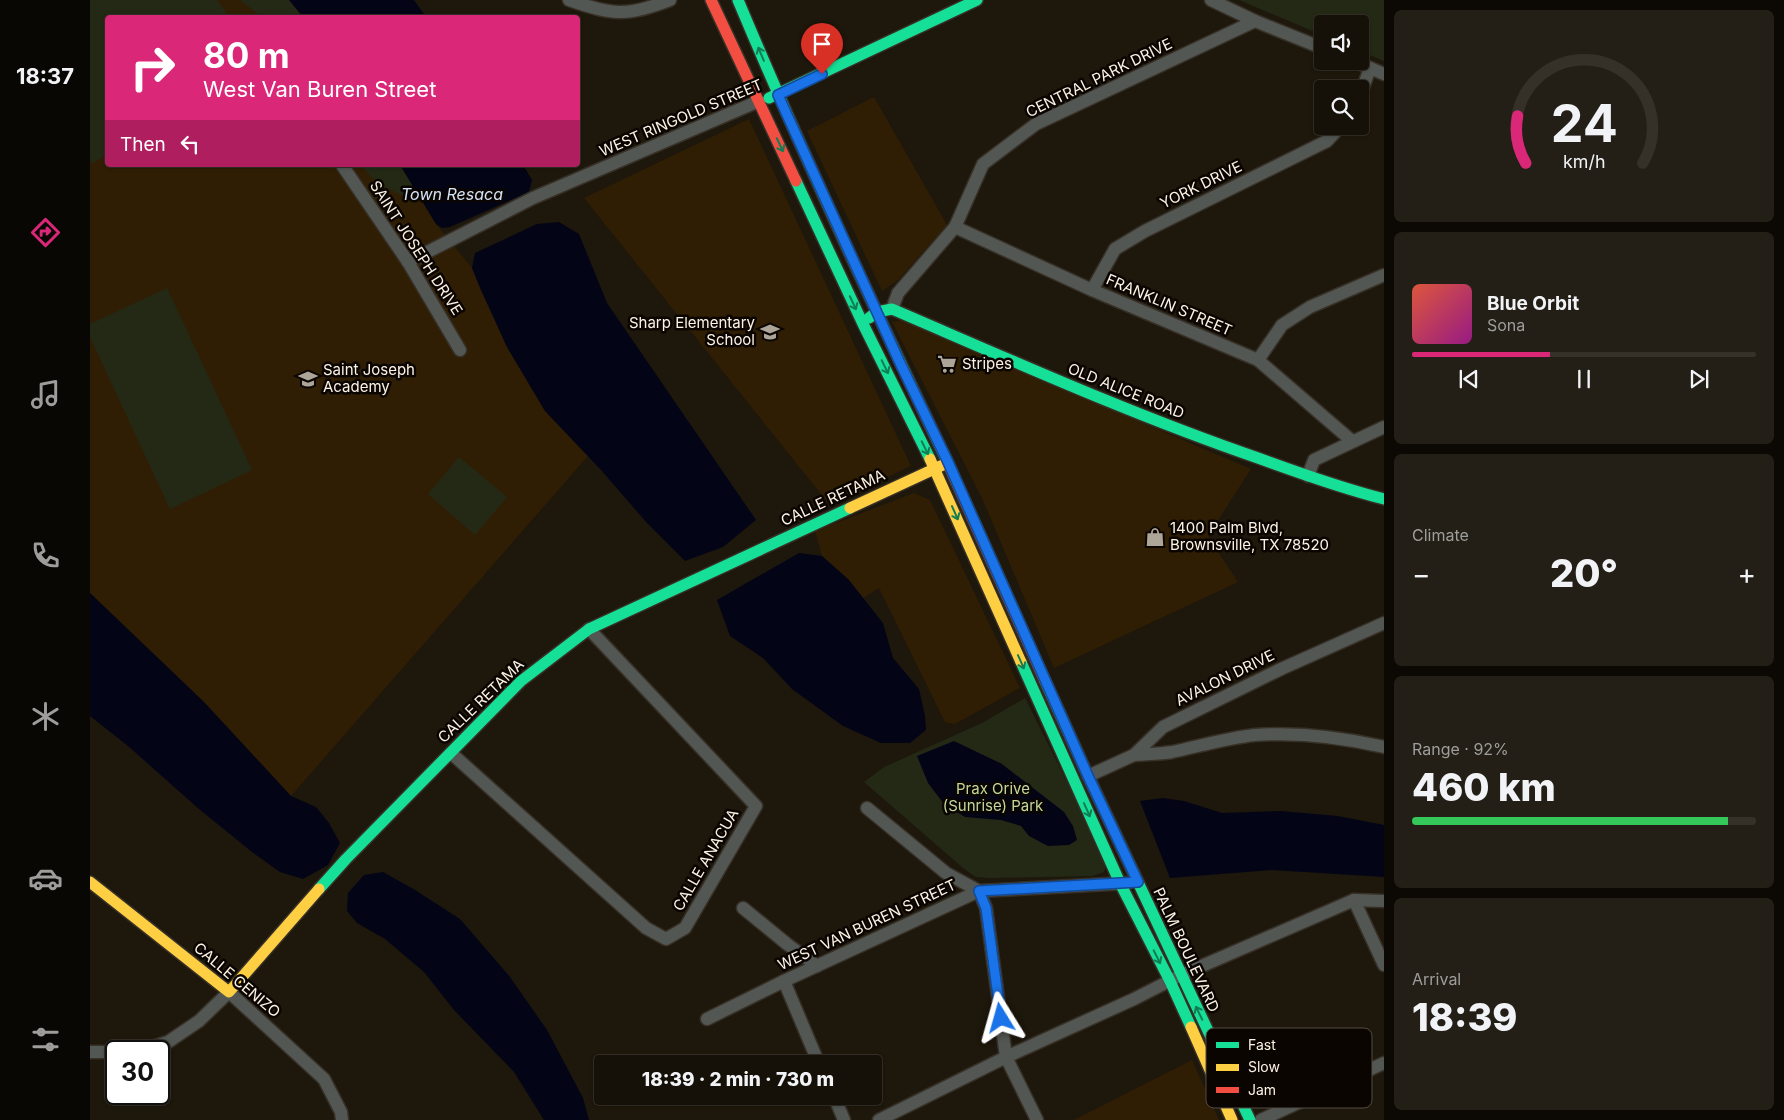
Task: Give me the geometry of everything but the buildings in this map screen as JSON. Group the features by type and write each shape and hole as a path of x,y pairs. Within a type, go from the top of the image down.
{"main road":[{"name":"PALM BOULEVARD","path":"711,0 863,324 935,469 1120,883 1175,978 1206,1037"},
{"name":"PALM BOULEVARD","path":"738,0 778,95 948,462 1088,776 1138,882 1206,1055"},
{"name":"WEST RINGOLD STREET","path":"759,101 778,95 977,0"},
{"path":"863,324 877,312 892,309"},
{"name":"OLD ALICE ROAD","path":"892,309 1133,412 1236,452 1345,489 1384,499"},
{"name":"CALLE RETAMA","path":"230,992 346,859 521,681 589,629 948,462"},
{"name":"CALLE CENIZO","path":"90,882 230,992"},
{"name":"PALM BOULEVARD","path":"1227,1108 1232,1120"},
{"name":"PALM BOULEVARD","path":"1244,1108 1250,1120"}],"street":[{"path":"568,0 596,9 620,13 647,9 670,0"},
{"path":"1211,0 1255,21 1314,45"},
{"name":"CENTRAL PARK DRIVE","path":"892,309 898,293 955,227 983,164 1036,124 1255,21"},
{"path":"1366,80 1370,68 1384,74"},
{"name":"WEST RINGOLD STREET","path":"408,262 533,198 759,101"},
{"name":"YORK DRIVE","path":"1092,290 1115,249 1145,231 1327,141 1333,135"},
{"name":"SAINT JOSEPH DRIVE","path":"343,167 408,262 460,350"},
{"name":"FRANKLIN STREET","path":"955,227 1092,290 1258,360 1352,441"},
{"path":"1258,360 1282,325 1310,307 1384,274"},
{"path":"1308,476 1314,460 1384,427"},
{"name":"AVALON DRIVE","path":"1088,776 1134,755 1163,727 1281,669 1384,623"},
{"name":"CALLE ANACUA","path":"451,753 646,928 666,939 685,928 756,806 589,629"},
{"path":"1134,755 1170,752 1219,741 1264,735 1323,735 1354,740 1384,748"},
{"path":"867,808 946,873 979,891 986,908 1006,1057 1037,1120"},
{"name":"WEST VAN BUREN STREET","path":"706,1019 979,891 1138,882"},
{"path":"1354,900 1384,965"},
{"path":"879,1120 1006,1057 1126,1003 1175,978 1354,900 1384,902"},
{"path":"743,908 817,966"},
{"path":"784,982 816,1055"},
{"name":"CALLE RETAMA","path":"170,1041 199,1021 230,992"},
{"name":"CALLE CENIZO","path":"230,992 324,1079 341,1112 342,1120"},
{"path":"90,1052 105,1052"},
{"path":"1372,1069 1384,1063"},
{"path":"838,1105 844,1120"},
{"path":"1261,1120 1287,1108"}],"shaded area":[{"name":"Saint Joseph Academy","path":"90,0 289,0 301,15 105,15 105,167 401,167 436,224 472,268 507,347 545,411 588,456 291,796 204,702 90,593"},
{"path":"874,97 947,225 897,281 882,291 807,131"},
{"name":"Sharp Elementary School","path":"749,119 911,466 829,504 584,198"},
{"path":"902,320 1251,469 1208,536 1238,582 1054,668 982,498 892,322"},
{"path":"914,493 930,500 1020,688 955,724 945,722 879,588 863,598 848,579 822,556 815,531"},
{"path":"1192,1060 1206,1091 1206,1108 1214,1108 1219,1120 1074,1120"}],"green space":[{"path":"90,0 217,0 228,15 105,15 105,156 92,163 90,159"},
{"path":"240,0 289,0 301,15 259,15"},
{"path":"1239,0 1384,0 1384,61 1369,55 1369,15 1314,15 1314,32"},
{"path":"363,167 401,167 422,201 401,195 377,183"},
{"path":"167,288 252,470 170,509 90,337 90,324"},
{"path":"459,457 507,497 475,535 428,494"},
{"name":"Prax Orive (Sunrise) Park","path":"1025,698 1107,862 1104,872 1092,876 976,877 963,868 864,782 884,767 982,723"}],"water":[{"path":"289,0 414,0 425,15 301,15"},
{"name":"Town Resaca","path":"401,167 524,167 532,180 529,192 450,227 442,228 436,224"},
{"path":"559,222 579,234 607,303 756,520 723,547 685,561 647,523 601,470 545,411 507,347 472,268 475,253 537,224"},
{"path":"799,553 822,556 848,579 883,623 893,658 919,689 926,730 910,743 881,743 843,726 792,689 763,658 730,636 717,600"},
{"path":"90,593 204,702 291,796 316,807 329,823 340,843 328,865 303,879 280,872 199,809 128,746 90,716"},
{"path":"954,741 1002,764 1064,812 1073,826 1077,840 1069,845 1048,846 1029,836 1021,826 1001,820 965,817 944,804 928,783 917,756"},
{"path":"1163,798 1184,801 1222,813 1281,811 1338,816 1384,825 1384,877 1272,870 1170,878 1140,801"},
{"path":"383,872 460,919 510,977 547,1030 583,1098 589,1120 544,1120 514,1072 454,1010 424,972 385,939 357,923 347,911 348,893 364,875"}],"traffic: fast":[{"path":"738,0 839,231 946,459"},
{"path":"769,98 977,0"},
{"path":"796,181 863,324 930,459"},
{"path":"869,318 877,312 892,309 1165,424 1305,475 1384,499"},
{"path":"319,889 346,859 521,681 589,629 850,508"},
{"path":"1021,662 1120,883 1170,981 1191,1027"},
{"path":"1045,681 1207,1028"},
{"path":"1244,1108 1250,1120"}],"traffic: slow":[{"path":"930,459 1021,662"},
{"path":"850,508 945,464"},
{"path":"90,882 229,992 319,889"},
{"path":"1191,1027 1206,1061"},
{"path":"1227,1108 1232,1120"}],"traffic: jam":[{"path":"711,0 796,181"},
{"path":"946,459 1045,681"}],"place":[{"name":"Sharp Elementary School","path":"770,332"},
{"name":"Stripes","path":"947,364"},
{"name":"Saint Joseph Academy","path":"308,379"},
{"name":"1400 Palm Blvd, Brownsville, TX 78520","path":"1155,537"}],"route":[{"path":"822,74 778,95 900,363 948,462 1088,776 1138,882 979,891 986,908 1001,1018"}]}
